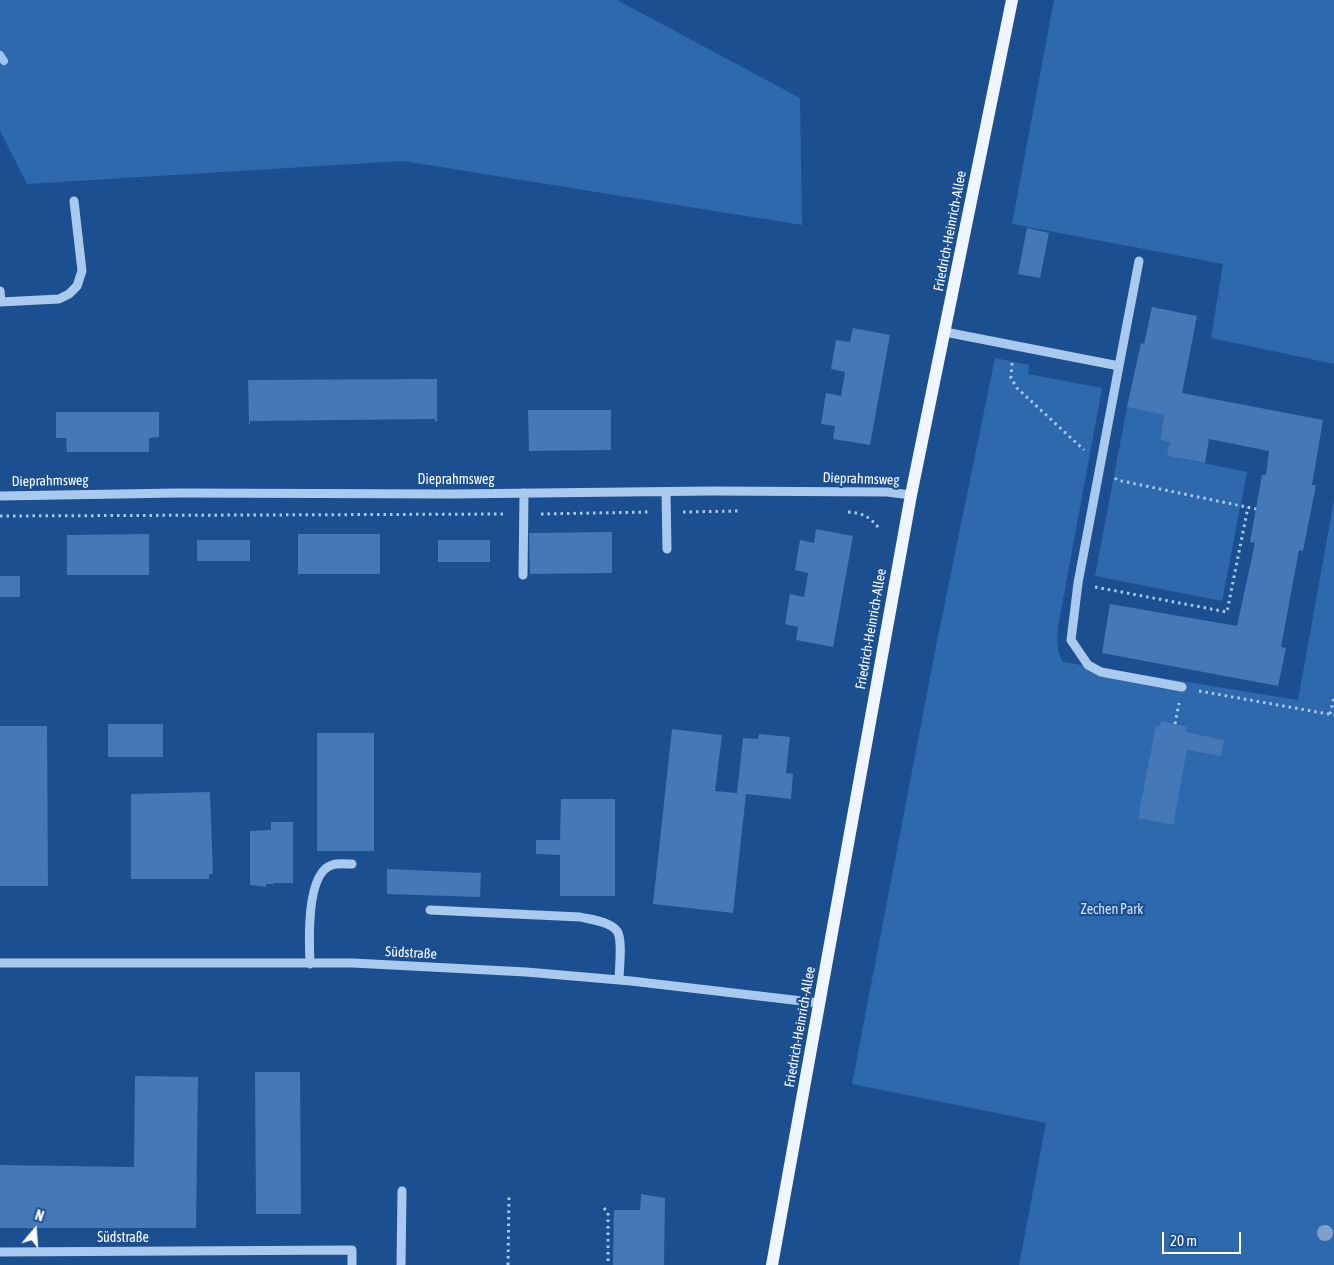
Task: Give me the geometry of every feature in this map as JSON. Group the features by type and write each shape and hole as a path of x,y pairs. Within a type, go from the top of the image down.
{"main road":[{"name":"Friedrich-Heinrich-Allee","path":"772,1265 911,495 1012,0"}],"street":[{"path":"0,291 1,302 59,299 69,294 77,286 82,271 74,201"},
{"path":"1139,261 1078,583 1071,640 1088,665 1101,672 1182,687"},
{"path":"945,332 1119,366"},
{"path":"666,492 667,550"},
{"name":"Dieprahmsweg","path":"0,496 178,493 524,494 666,492 886,492 911,495"},
{"path":"523,575 524,494"},
{"path":"310,964 309,928 318,879 324,870 332,865 352,864"},
{"path":"430,910 580,917 603,922 617,931 620,938 619,980"},
{"name":"Südstraße","path":"0,963 353,964 526,972 619,980 819,1003"},
{"path":"401,1265 402,1190"},
{"name":"Südstraße","path":"0,1252 352,1250 352,1265"}],"path":[{"path":"1078,583 1227,612 1248,507"},
{"path":"0,516 524,514 746,511"},
{"path":"841,511 856,512 870,517 879,528"},
{"path":"1175,724 1182,687 1332,714 1334,698"},
{"path":"508,1265 510,1196"},
{"path":"604,1208 608,1212 608,1265"}],"green space":[{"path":"0,0 617,0 800,98 802,225 403,161 27,184 0,131"},
{"path":"1054,0 1334,0 1334,364 1211,338 1223,264 1012,224"},
{"name":"Zechen Park","path":"995,358 1029,365 1028,374 1102,388 1058,627 1058,650 1063,662 1298,700 1334,500 1334,1265 1019,1265 1046,1123 852,1084 937,641"},
{"path":"1127,407 1164,415 1160,440 1170,442 1168,456 1247,472 1222,601 1095,576"}],"building":[{"path":"1027,228 1049,233 1040,278 1018,274"},
{"path":"1152,307 1197,316 1182,393 1323,420 1312,485 1316,485 1303,551 1299,550 1281,647 1286,648 1278,686 1102,653 1110,604 1237,626 1255,543 1250,542 1262,475 1266,475 1269,451 1209,439 1205,463 1167,456 1170,442 1160,440 1164,415 1127,407 1141,343 1144,344"},
{"path":"853,328 890,335 870,445 833,439 835,426 821,424 826,393 841,396 845,372 831,369 836,340 850,342"},
{"path":"437,379 437,422 435,419 250,421 249,424 248,380"},
{"path":"528,410 611,410 611,450 529,451"},
{"path":"56,412 159,412 159,437 149,438 149,452 67,452 66,438 56,438"},
{"path":"816,529 853,536 833,647 796,640 798,627 785,624 790,594 804,597 808,573 795,570 800,540 814,543"},
{"path":"612,532 612,573 530,574 529,533"},
{"path":"149,534 149,575 67,575 67,535"},
{"path":"298,534 380,534 380,574 298,574"},
{"path":"197,540 250,540 250,561 197,561"},
{"path":"438,540 490,540 490,562 438,562"},
{"path":"0,576 20,576 20,597 0,597"},
{"path":"1161,721 1187,727 1186,732 1224,740 1221,756 1187,750 1173,825 1138,818 1156,726 1160,726"},
{"path":"108,724 163,724 163,757 108,757"},
{"path":"0,726 47,726 48,886 0,886"},
{"path":"672,729 722,735 715,791 737,793 743,738 758,739 759,734 790,737 786,773 793,774 791,799 746,794 733,913 653,904"},
{"path":"317,733 374,733 374,851 317,851"},
{"path":"210,792 213,874 209,874 209,879 131,879 131,794"},
{"path":"561,799 615,799 615,896 560,896 560,855 536,854 536,840 560,840"},
{"path":"271,822 293,822 293,883 266,884 266,887 250,885 250,831 271,830"},
{"path":"387,869 481,873 480,897 387,894"},
{"path":"255,1072 300,1072 301,1214 256,1214"},
{"path":"135,1076 198,1077 196,1228 0,1228 0,1165 134,1167"},
{"path":"641,1194 665,1198 664,1265 613,1265 614,1210 640,1210"}],"waterway":[{"path":"0,55 4,61"}]}
